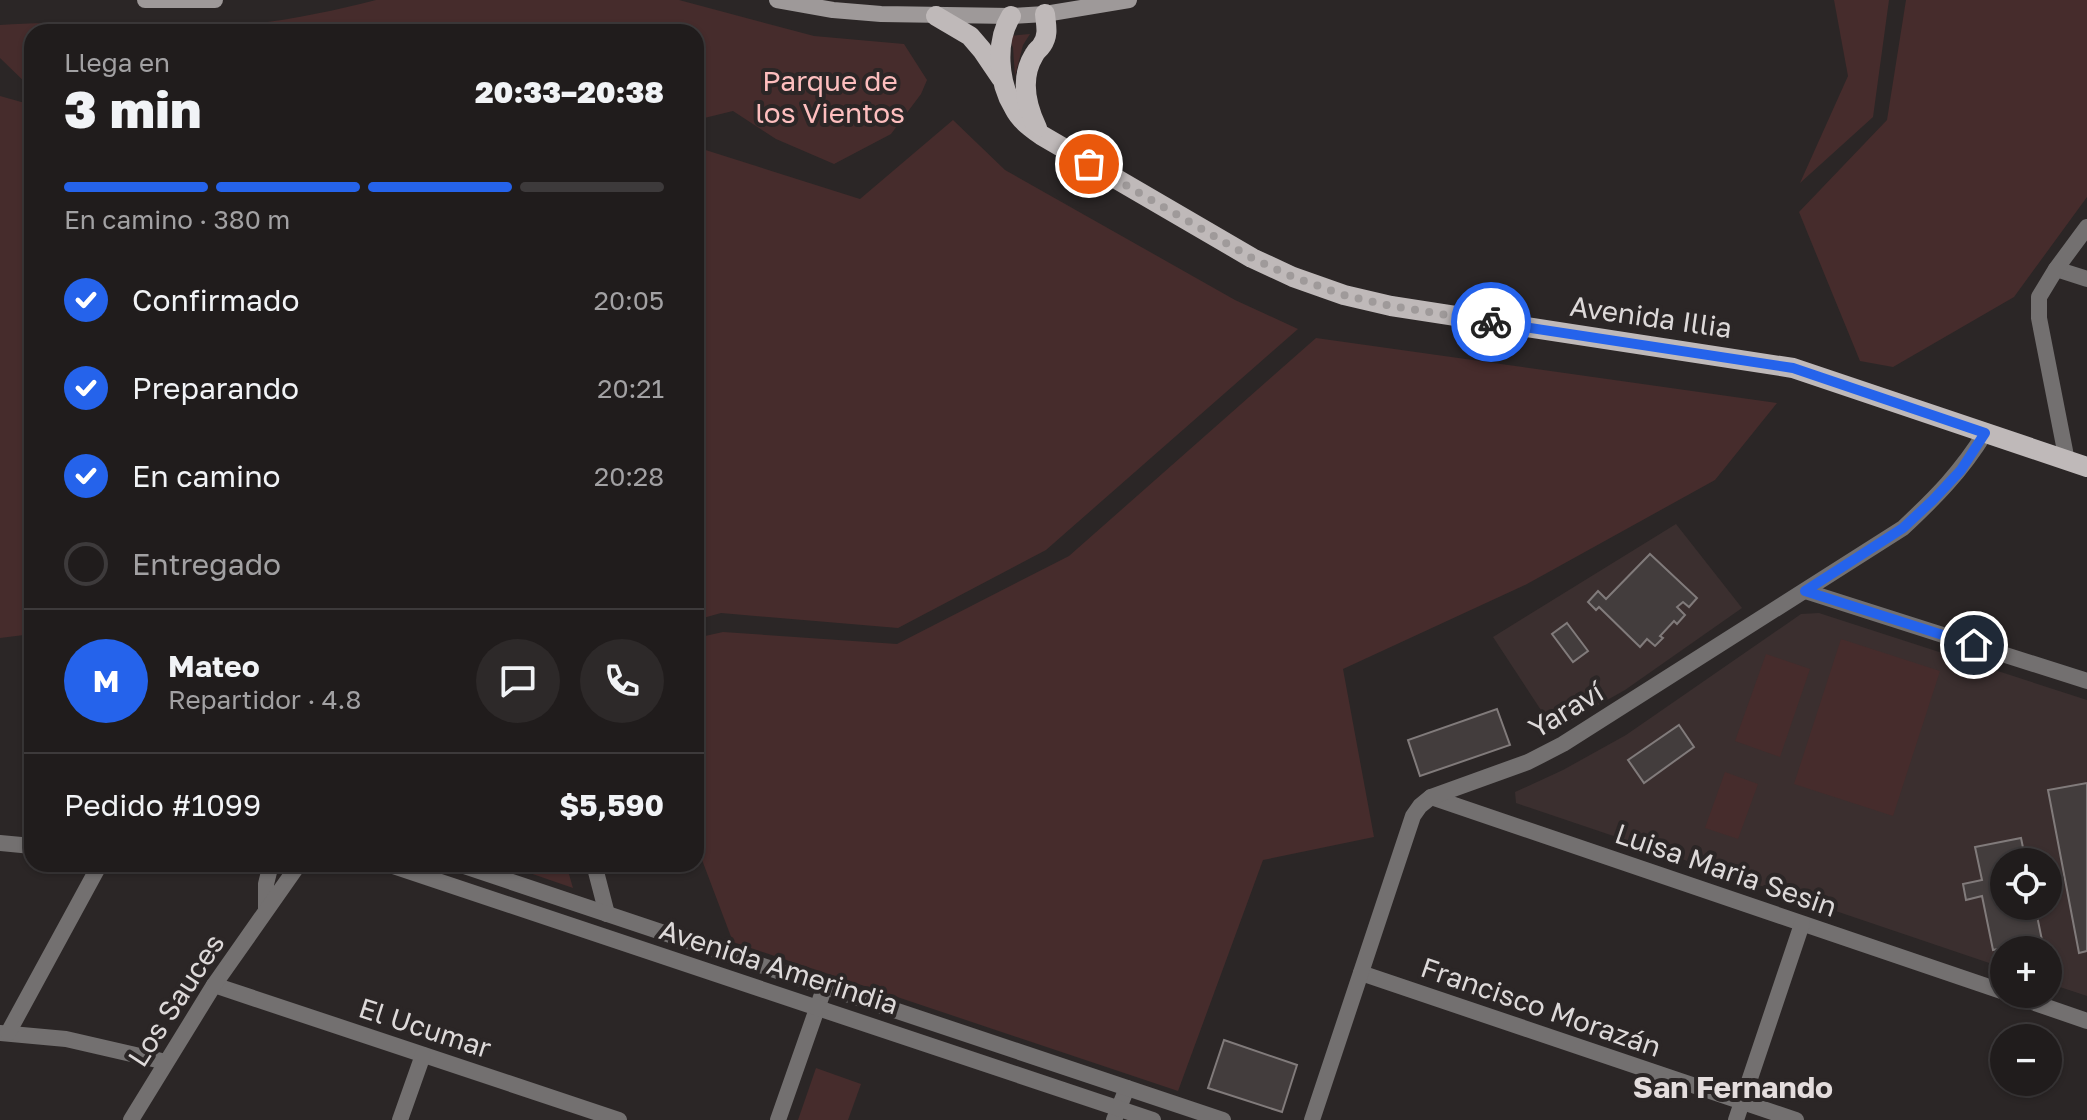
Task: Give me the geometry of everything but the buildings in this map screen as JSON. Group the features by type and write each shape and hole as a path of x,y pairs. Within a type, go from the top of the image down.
{"main road":[{"path":"145,0 215,0"},
{"path":"777,0 833,10 936,16 1045,14 1129,0"},
{"path":"1041,135 1030,114 1025,88 1027,69 1034,53 1044,42 1047,29 1045,14"},
{"name":"Avenida Illia","path":"936,16 970,36 1004,83"},
{"name":"Avenida Illia","path":"1011,16 1000,50 1004,83 1013,108 1024,122 1041,135 1252,258 1293,277 1344,295 1391,306 1793,368 2077,464"}],"street":[{"path":"2077,464 2039,318 2039,297 2087,227"},
{"path":"2056,269 2087,279"},
{"name":"Yaraví","path":"1431,797 1528,762 1563,744 1903,528 1961,470 1985,433"},
{"path":"1805,591 2087,681"},
{"path":"1312,1120 1413,816 1431,797"},
{"name":"Luisa Maria Sesin","path":"1431,797 1990,988"},
{"path":"0,843 24,845"},
{"path":"95,872 4,1033 66,1039 166,1062"},
{"name":"Los Sauces","path":"266,909 269,872"},
{"name":"Los Sauces","path":"131,1120 214,985 293,872"},
{"name":"Avenida Amerindia","path":"411,872 818,1008 1116,1114 1153,1120"},
{"path":"482,872 1223,1120"},
{"path":"596,872 607,914"},
{"path":"1736,1120 1802,924"},
{"name":"Francisco Morazán","path":"1361,973 1796,1120"},
{"name":"El Ucumar","path":"214,985 423,1055 588,1115 619,1120"},
{"path":"778,1120 825,986"},
{"name":"Luisa Maria Sesin","path":"2049,1008 2087,1021"},
{"path":"400,1120 423,1055"},
{"path":"1116,1114 1127,1088"}],"shaded area":[{"path":"1676,524 1742,608 1625,690 1554,730 1493,637"},
{"path":"1819,613 2087,700 2087,996 2062,988 2062,936 1990,936 1990,963 1516,803 1515,792 1626,735 1801,614"}],"green space":[{"name":"Parque de los Vientos","path":"376,0 679,0 814,36 904,44 927,80 921,94 891,134 834,164 776,139 733,111 704,118 704,24 249,24 332,11"},
{"path":"1834,0 1889,0 1873,117 1800,183 1848,76"},
{"path":"1906,0 2087,0 2087,197 2014,297 1893,367 1860,361 1799,212 1887,120"},
{"name":"Parque de los Vientos","path":"24,24 24,81 0,58 0,25"},
{"path":"1030,34 1023,45 1015,76 1009,36"},
{"path":"0,96 24,103 24,635 0,638"},
{"path":"953,120 1005,170 1235,300 1298,329 1046,550 898,628 721,613 704,618 704,150 860,199"},
{"path":"1316,338 1777,403 1715,480 1527,584 1343,669 1374,837 1263,860 1178,1091 733,942 704,865 704,636 723,632 897,644 1069,556"},
{"path":"1841,639 1940,671 1893,816 1794,784"},
{"path":"1766,654 1810,669 1780,757 1735,741"},
{"path":"1725,772 1758,784 1738,839 1705,828"},
{"path":"527,872 568,872 573,888"},
{"path":"816,1068 861,1084 848,1120 798,1120"}],"way so far":[{"path":"1089,164 1252,258 1293,277 1344,295 1391,306 1491,322"}],"district":[{"name":"San Fernando","path":"1733,1088"}],"route":[{"path":"1491,322 1793,368 1985,433 1961,470 1903,528 1805,591 1974,645"}]}
